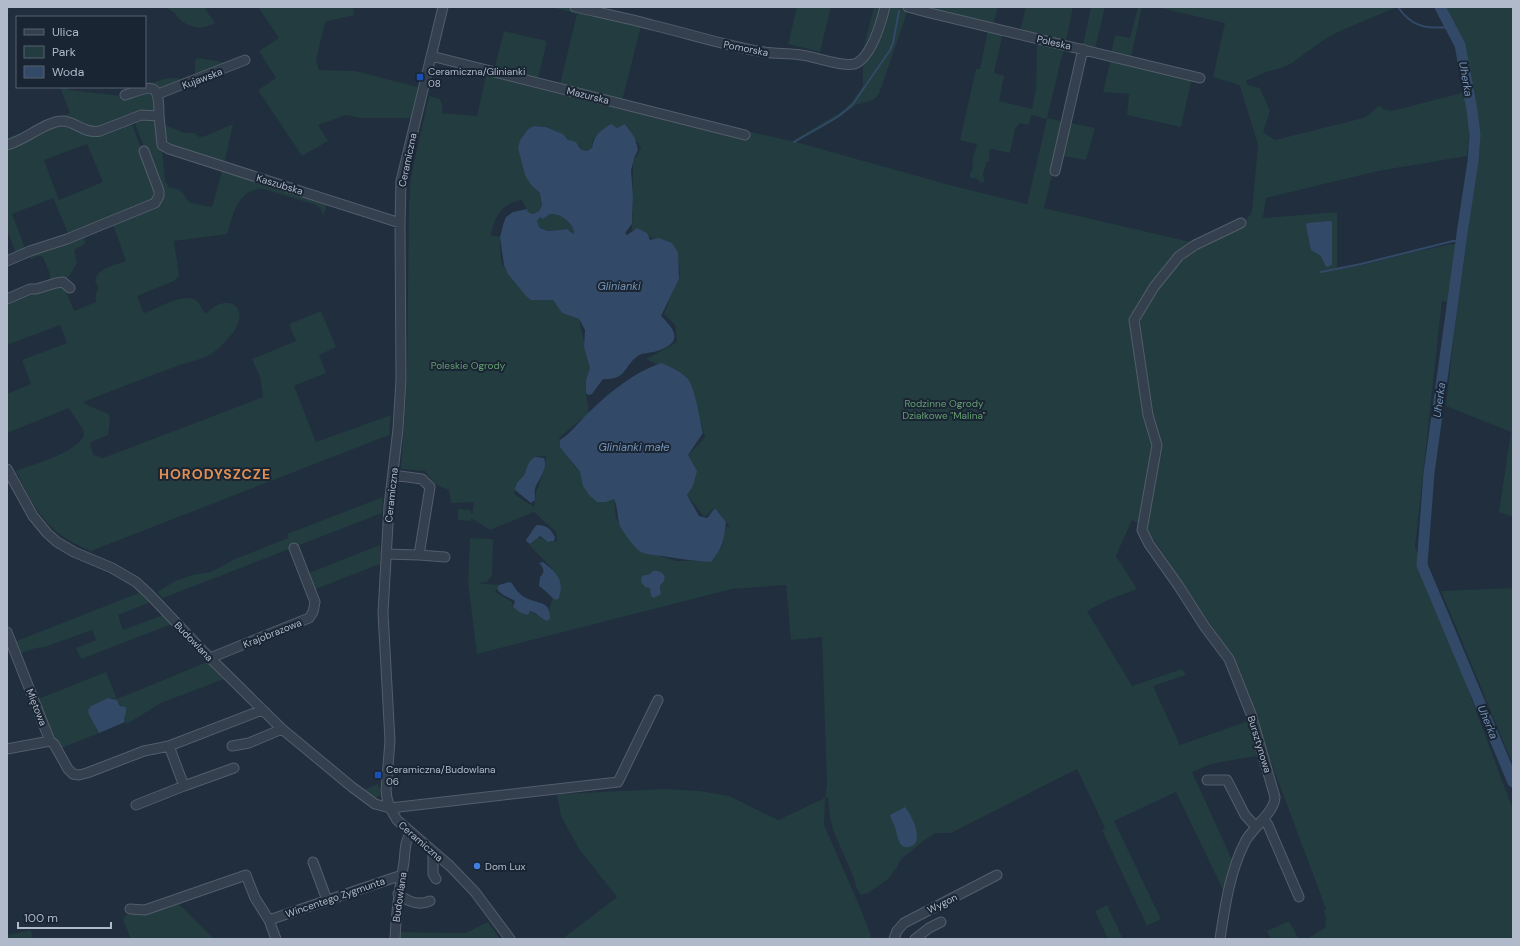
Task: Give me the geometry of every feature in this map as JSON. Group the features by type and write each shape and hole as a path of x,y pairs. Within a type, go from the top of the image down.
{"street":[{"name":"Ceramiczna","path":"442,7 401,181 401,379 398,430 386,554 383,619 390,741 386,790 390,808 397,820 450,866 475,892 510,939"},
{"name":"Pomorska","path":"575,7 735,46 766,52 801,55 847,65 861,60 870,47 879,28 885,7"},
{"name":"Poleska","path":"908,7 1200,78"},
{"path":"1055,171 1083,49"},
{"name":"Mazurska","path":"431,56 745,135"},
{"name":"Kujawska","path":"158,94 245,60"},
{"path":"124,94 145,88"},
{"path":"7,145 18,142 58,121 67,121 84,130 95,132 141,115 159,116 158,94 155,90 146,88"},
{"name":"Kaszubska","path":"159,116 162,145 178,152 400,223"},
{"path":"7,261 30,251 68,239 155,203 159,196 158,191 144,151"},
{"name":"Bursztynowa","path":"1220,939 1234,868 1244,844 1274,804 1274,792 1251,714 1229,659 1149,544 1142,530 1158,445 1148,415 1134,320 1154,287 1179,256 1195,245 1241,223"},
{"path":"7,298 30,289 36,289 56,283 63,282 70,288"},
{"name":"Budowlana","path":"7,469 32,516 47,533 66,547 124,574 136,582 282,729 352,787 375,804 390,808"},
{"path":"393,475 422,479 430,487 419,555"},
{"name":"Krajobrazowa","path":"210,658 309,618 313,612 315,602 294,548"},
{"path":"386,554 445,557"},
{"name":"Miętowa","path":"7,632 50,741 56,748 68,769 73,774 97,770 144,751 169,746"},
{"path":"390,808 618,782 658,700"},
{"path":"184,786 169,746 262,710"},
{"path":"232,746 249,743 282,729"},
{"path":"7,748 50,741"},
{"path":"136,806 184,786 234,768"},
{"path":"1207,780 1227,780 1245,815 1258,824 1266,822 1299,897"},
{"name":"Budowlana","path":"395,939 398,894 406,840 411,832"},
{"path":"433,852 433,874 436,879"},
{"path":"313,862 327,900"},
{"path":"130,909 145,910 246,875 256,898 269,920 276,939"},
{"name":"Wincentego Zygmunta","path":"269,920 402,875"},
{"name":"Wygon","path":"894,939 897,931 904,924 997,875"},
{"path":"398,894 405,900 412,902 430,901"},
{"path":"916,939 929,928 941,922"}],"green space":[{"path":"167,7 204,7 215,23 200,28 187,25"},
{"path":"258,7 353,7 354,15 325,22 316,61 319,70 355,71 418,87 411,118 361,118 346,115 318,125 328,141 302,156 258,90 276,78 259,51 279,38"},
{"path":"555,7 597,7 643,18 622,101 560,84 577,14"},
{"path":"797,7 831,7 820,52 788,44"},
{"name":"Rodzinne Ogrody Działkowe \"Malina\"","path":"874,7 897,7 908,10 879,94 873,100 856,105 832,122 796,142 953,186 1027,204 1047,119 1031,115 1029,125 1020,123 1015,129 1010,153 992,149 989,151 990,160 986,163 983,174 984,182 981,183 976,178 970,177 970,173 973,169 972,161 977,144 960,140 976,69 980,69 988,30 1003,33 994,73 1004,76 999,101 1032,109 1036,89 1037,41 1064,48 1047,118 1095,128 1086,160 1057,155 1044,208 1195,243 1242,224 1251,214 1258,145 1239,85 1213,77 1225,23 1156,7 1397,7 1338,32 1284,67 1266,72 1246,81 1248,85 1260,88 1270,111 1263,132 1275,140 1363,118 1370,114 1379,105 1387,110 1396,110 1465,92 1470,127 1467,156 1378,171 1266,198 1263,218 1337,212 1337,269 1362,265 1458,243 1451,303 1442,301 1415,547 1513,810 1513,939 1307,939 1325,928 1326,919 1324,910 1326,909 1231,655 1146,528 1132,520 1116,556 1137,589 1108,600 1087,611 1132,686 1182,669 1186,675 1153,686 1180,745 1251,720 1261,755 1211,764 1192,772 1233,862 1225,894 1176,792 1114,821 1161,919 1147,926 1102,830 1105,828 1077,769 951,833 936,833 901,859 888,879 868,893 861,895 857,889 833,830 828,797 825,798 827,784 822,637 791,640 786,585 732,589 477,654 468,582 470,538 493,539 492,575 487,582 477,583 499,585 495,592 512,602 513,607 528,614 530,611 547,621 552,598 559,598 561,584 551,567 529,545 538,537 550,542 557,541 556,532 534,512 490,530 471,518 471,521 458,520 458,509 471,510 472,515 474,502 451,503 449,490 435,484 425,471 401,469 407,379 409,200 411,176 429,96 440,99 442,104 442,113 477,116 487,71 647,110 792,141 844,110 851,103 863,86 863,62 860,61","holes":["625,124 641,148 633,162 632,230 676,248 680,273 664,314 675,325 677,342 646,359 689,380 705,437 688,455 687,495 704,517 715,508 730,527 726,526 722,546 713,560 676,561 638,549 616,518 614,499 573,465 559,438 589,413 586,393 591,373 579,319 562,313 553,300 521,289 501,262 500,237 491,235 494,222 500,212 509,204 522,200 528,212 533,214 539,211 542,206 540,193 531,185 518,148 520,140 524,134 534,126 546,127 562,134 568,140 579,145 582,150 587,151 592,148 593,139","546,456 544,471 536,492 534,507 514,494 535,457"]},
{"path":"922,7 998,7 993,25"},
{"path":"1026,7 1073,7 1066,41 1020,31"},
{"path":"1091,7 1105,7 1095,49 1083,45"},
{"path":"1138,7 1142,7 1131,57 1111,53 1115,35 1130,38"},
{"path":"1443,7 1513,7 1513,517 1499,512 1511,432 1446,406 1456,314 1479,140 1463,44"},
{"path":"504,31 547,41 538,79 495,67"},
{"path":"198,58 228,64 158,90 146,85 168,78 188,78 195,74 195,61"},
{"path":"1111,59 1192,78 1181,127 1127,115 1129,94 1103,92"},
{"path":"60,88 122,96 152,90 158,114 98,129 66,119 7,144 7,138 70,113"},
{"path":"138,119 156,119 162,149 165,182 168,184 169,188 180,190 190,203 212,207 223,168 329,200 323,216 321,209 316,205 264,189 255,190 242,197 234,211 227,234 174,241 179,276 174,281 137,296 144,313 170,302 184,298 191,298 197,301 206,314 213,307 221,304 233,304 237,308 239,321 231,336 211,354 83,402 109,414 110,422 108,435 91,442 90,446 94,455 103,458 263,397 260,377 252,359 296,341 289,324 321,311 336,347 319,355 326,373 294,386 316,442 391,415 389,435 91,551 64,537 44,520 30,498 16,471 64,452 73,447 84,435 83,430 69,408 7,433 7,394 31,384 22,360 67,343 60,325 7,345 7,301 29,293 60,285 65,289 74,311 96,302 96,293 99,288 95,281 99,273 107,268 126,261 112,222 157,204 148,156 136,127 136,122"},
{"path":"132,120 132,125 157,188 155,200 81,230 68,233 53,198 12,214 26,250 17,256 7,230 7,147 60,122 84,131","holes":["87,144 103,182 59,200 44,160"]},
{"path":"162,124 185,133 195,133 199,137 205,136 233,124 224,165 165,144"},
{"path":"550,214 558,215 565,219 573,228 573,235 567,229 548,231 540,228 537,221 538,219"},
{"path":"84,234 85,244 74,250 77,263 70,275 65,279 51,282 50,274 43,257 38,256 32,259 25,256"},
{"path":"383,497 382,513 163,598 157,592 175,581 192,575 211,572 235,559 288,538 287,534"},
{"path":"380,545 380,564 313,590 306,574"},
{"path":"1513,588 1513,765 1441,591"},
{"path":"141,592 151,602 118,615 123,630 163,615 172,624 81,659 76,648 96,640 92,630 45,647 36,648 19,654 14,642"},
{"path":"207,662 224,679 161,703 127,724 124,719 126,713 117,700 113,698 106,700 89,715 99,733 59,749 38,699 106,672 117,699"},
{"path":"378,784 381,795 374,801 361,791"},
{"path":"665,789 700,791 729,796 778,820 825,798 824,825 862,912 872,939 562,939 617,897 579,849 561,816 557,794"},
{"path":"177,902 214,939 131,939 123,920 126,915"},
{"path":"1107,905 1123,939 1108,939 1095,911"},
{"path":"1289,921 1299,939 1271,939 1267,931"},
{"path":"488,922 500,939 399,939 398,932 465,933"},
{"path":"31,930 33,939 7,939 7,935"}],"water":[{"name":"Glinianki","path":"611,124 617,128 625,124 635,138 638,150 631,170 633,197 632,224 625,233 627,235 637,228 647,233 650,240 659,238 672,243 678,252 679,279 661,316 672,328 674,338 673,342 669,346 663,349 639,355 621,375 611,379 603,379 592,394 588,395 586,393 586,380 590,368 584,347 585,330 579,319 562,313 553,300 531,300 526,296 508,274 504,265 500,237 506,217 513,212 527,209 528,212 533,214 539,211 542,206 540,193 531,185 525,175 518,148 520,140 528,129 534,126 546,127 563,134 568,140 576,142 582,150 587,151 592,148 594,140 598,134","holes":["550,214 554,214 565,219 571,225 574,232 573,234 567,229 548,231 540,228 537,221 540,217 543,219"]},
{"path":"1331,221 1332,265 1327,267 1321,256 1311,250 1306,225 1307,223"},
{"name":"Glinianki małe","path":"661,363 682,374 688,379 691,383 695,396 703,433 688,455 697,471 693,486 687,495 699,516 707,518 715,508 726,522 722,543 711,562 649,554 638,550 620,526 614,499 606,502 597,502 589,495 583,486 580,472 560,447 560,440 612,391 640,372"},
{"path":"535,457 544,458 545,466 535,488 535,500 531,503 515,490 516,484 525,473 530,462"},
{"path":"537,525 546,527 550,530 555,537 554,541 548,542 540,536 530,544 527,542 526,539"},
{"path":"543,562 552,569 560,581 561,592 559,598 556,600 539,586 540,577 543,574 543,570 539,563"},
{"path":"653,571 662,573 665,579 660,586 661,594 654,598 651,596 650,588 645,587 641,582 642,576 650,574"},
{"path":"509,582 512,583 517,591 525,597 545,605 549,610 550,619 547,621 530,611 528,615 521,613 513,607 515,601 499,592 497,589 499,585"},
{"path":"108,698 117,700 120,706 126,707 125,722 99,733 89,715 88,710 91,706"},
{"path":"905,807 913,820 917,835 915,844 910,847 902,846 898,840 890,815"}],"waterway":[{"path":"1398,7 1409,19 1421,26 1435,28 1451,27"},
{"name":"Uherka","path":"1440,7 1460,45 1475,135 1473,161 1429,473 1422,565 1513,782"},
{"path":"794,142 839,116 853,104 890,50 893,43 899,11"},
{"path":"1321,272 1361,264 1453,241 1461,241"}],"place":[{"name":"Ceramiczna/Glinianki 08","path":"420,77"},
{"name":"Ceramiczna/Budowlana 06","path":"378,775"},
{"name":"Dom Lux","path":"477,866"}],"district":[{"name":"HORODYSZCZE","path":"215,474"}],"park label":[{"name":"Poleskie Ogrody","path":"468,365"}]}
